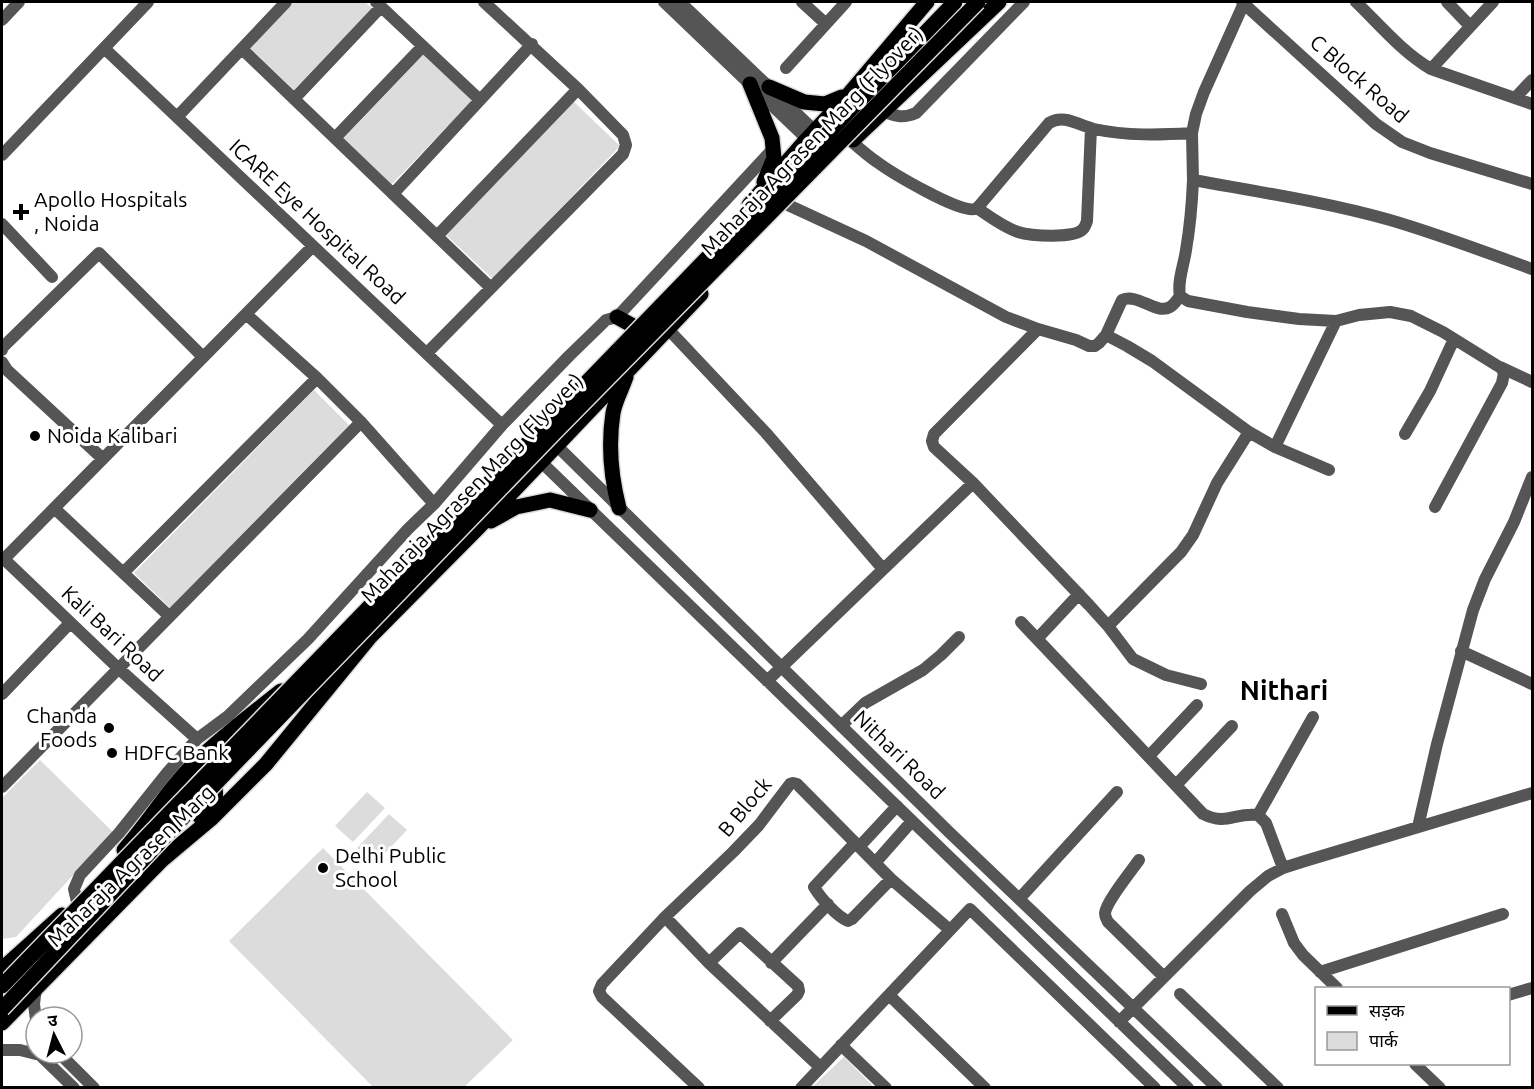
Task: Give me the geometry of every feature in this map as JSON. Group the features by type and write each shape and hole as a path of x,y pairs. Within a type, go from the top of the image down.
{"main road":[{"name":"Maharaja Agrasen Marg","path":"2,969 77,902 138,835 171,788 198,759 303,672 635,327 848,95 927,2"},
{"path":"923,35 944,2"},
{"name":"Maharaja Agrasen Marg (Flyover)","path":"2,986 955,2"},
{"name":"Maharaja Agrasen Marg","path":"8,1009 36,988 162,860 212,818 266,764 370,637 851,141 999,2"},
{"name":"Maharaja Agrasen Marg (Flyover)","path":"8,1009 188,812 556,431 978,3"},
{"path":"750,84 772,138 774,158 758,195"},
{"path":"769,87 804,102 825,104 848,95"},
{"path":"617,317 635,327"},
{"path":"619,508 610,456 613,411 628,372"},
{"path":"478,528 516,507 550,500 590,510"},
{"path":"283,688 301,688 309,695 310,710"},
{"path":"148,819 157,818 163,814 196,778 201,776 212,780 217,789 216,798 162,860"},
{"path":"2,1023 8,1009"}],"street":[{"path":"2,20 19,2"},
{"path":"2,155 148,2"},
{"path":"177,117 286,2"},
{"path":"427,353 623,154 626,146 623,135 578,89 484,2"},
{"path":"664,2 750,84 811,135"},
{"path":"680,2 769,87 811,135"},
{"path":"802,2 825,23"},
{"path":"786,68 846,2"},
{"path":"882,111 899,117 908,117 916,113 1024,2"},
{"path":"788,205 866,241 1006,317 1089,346 1095,346 1106,335 1122,300 1128,297 1164,309 1171,306 1180,296 1179,288 1191,218 1192,133 1196,114 1243,2"},
{"name":"C Block Road","path":"1243,2 1376,124 1402,142 1430,153 1533,184"},
{"path":"1356,2 1405,51 1431,69 1533,104"},
{"path":"1447,2 1470,26"},
{"path":"1431,69 1493,2"},
{"path":"294,99 378,4 480,100"},
{"path":"393,194 532,44"},
{"path":"335,138 423,46"},
{"name":"ICARE Eye Hospital Road","path":"104,48 502,425"},
{"path":"242,49 491,288"},
{"path":"1515,99 1533,80"},
{"path":"437,236 578,89"},
{"path":"977,208 1049,123 1056,119 1065,119 1091,128 1123,134 1192,133"},
{"path":"851,141 888,170 921,188 958,206 969,209 977,208 1020,233 1073,235 1083,230 1087,221 1091,128"},
{"path":"77,902 74,890 80,875 119,833 197,738 228,716 308,639 408,529 434,504 502,425 606,320 617,317 773,149"},
{"path":"1193,180 1316,203 1390,220 1533,269"},
{"path":"2,225 52,277"},
{"path":"2,559 314,246"},
{"path":"2,350 99,253 203,357"},
{"path":"1180,296 1188,301 1299,319 1336,321 1359,315 1390,312 1411,316 1500,367 1533,382"},
{"path":"246,314 317,378 361,422 434,504"},
{"path":"1275,447 1336,321"},
{"path":"668,328 766,433 883,569"},
{"path":"1038,329 933,434 934,447 973,483 1079,594 1108,626 1133,659 1166,675 1201,684"},
{"path":"1106,335 1152,361 1249,432 1275,447 1329,470"},
{"path":"1405,434 1430,391 1454,339"},
{"path":"2,362 7,370 103,459"},
{"path":"1435,507 1502,383 1504,373 1500,367"},
{"path":"123,573 317,378"},
{"path":"2,787 361,422"},
{"name":"Nithari Road","path":"538,426 556,447 949,832 1218,1088"},
{"path":"1108,626 1181,552 1193,535 1210,496 1249,432"},
{"path":"521,443 1188,1088"},
{"path":"1418,827 1437,744 1473,610 1485,579 1514,522 1533,477"},
{"path":"767,681 973,483"},
{"path":"54,508 169,616"},
{"name":"Kali Bari Road","path":"2,559 118,668 197,738"},
{"path":"1037,639 1079,594"},
{"path":"2,694 70,622"},
{"path":"1021,622 1203,814 1214,819 1226,820 1246,814 1258,814 1266,823 1283,868"},
{"path":"842,726 865,703 922,670 941,655 959,636"},
{"path":"1461,651 1533,684"},
{"path":"1149,756 1197,705"},
{"path":"1258,814 1313,717"},
{"path":"1176,785 1232,726"},
{"name":"B Block","path":"699,1088 602,997 599,991 602,984 665,917 759,825 790,784 797,784 891,879 950,930"},
{"path":"1020,898 1118,792"},
{"path":"1119,1022 1250,891 1268,876 1283,868 1533,793"},
{"path":"891,879 848,921 842,919 814,886 897,806"},
{"path":"875,863 912,821"},
{"path":"937,845 949,832"},
{"path":"1139,860 1110,901 1105,910 1106,917 1108,922 1164,977"},
{"path":"771,963 828,904"},
{"path":"801,1088 970,909 1155,1088"},
{"path":"1282,914 1294,943 1336,987"},
{"path":"1320,972 1503,914"},
{"path":"665,917 770,1022 820,1067"},
{"path":"710,963 740,933 798,986 797,995 770,1022"},
{"path":"2,962 17,956"},
{"path":"33,1005 36,988"},
{"path":"1510,995 1533,988"},
{"path":"1180,994 1278,1088"},
{"path":"889,995 985,1088"},
{"path":"841,1045 886,1088"},
{"path":"2,1050 20,1050 40,1055 74,1088"},
{"path":"71,1065 94,1088"},
{"path":"1416,1065 1440,1088"}],"green space":[{"path":"294,2 365,2 372,8 294,90 250,48"},
{"path":"424,54 473,100 391,185 343,139"},
{"path":"572,100 620,146 493,279 445,234"},
{"path":"314,390 349,425 170,608 134,573"},
{"path":"40,760 113,832 16,937 2,939 2,798"},
{"path":"367,792 385,808 353,842 335,826"},
{"path":"389,814 407,830 375,864 357,848"},
{"path":"323,848 513,1040 464,1087 373,1087 229,941"},
{"path":"844,1057 874,1087 812,1087"}],"place":[{"name":"Apollo Hospitals , Noida","path":"21,212"},
{"name":"Noida Kalibari","path":"35,436"},
{"name":"Chanda Foods","path":"109,728"},
{"name":"HDFC Bank","path":"112,753"},
{"name":"Delhi Public School","path":"323,868"}],"district":[{"name":"Nithari","path":"1284,691"}]}
